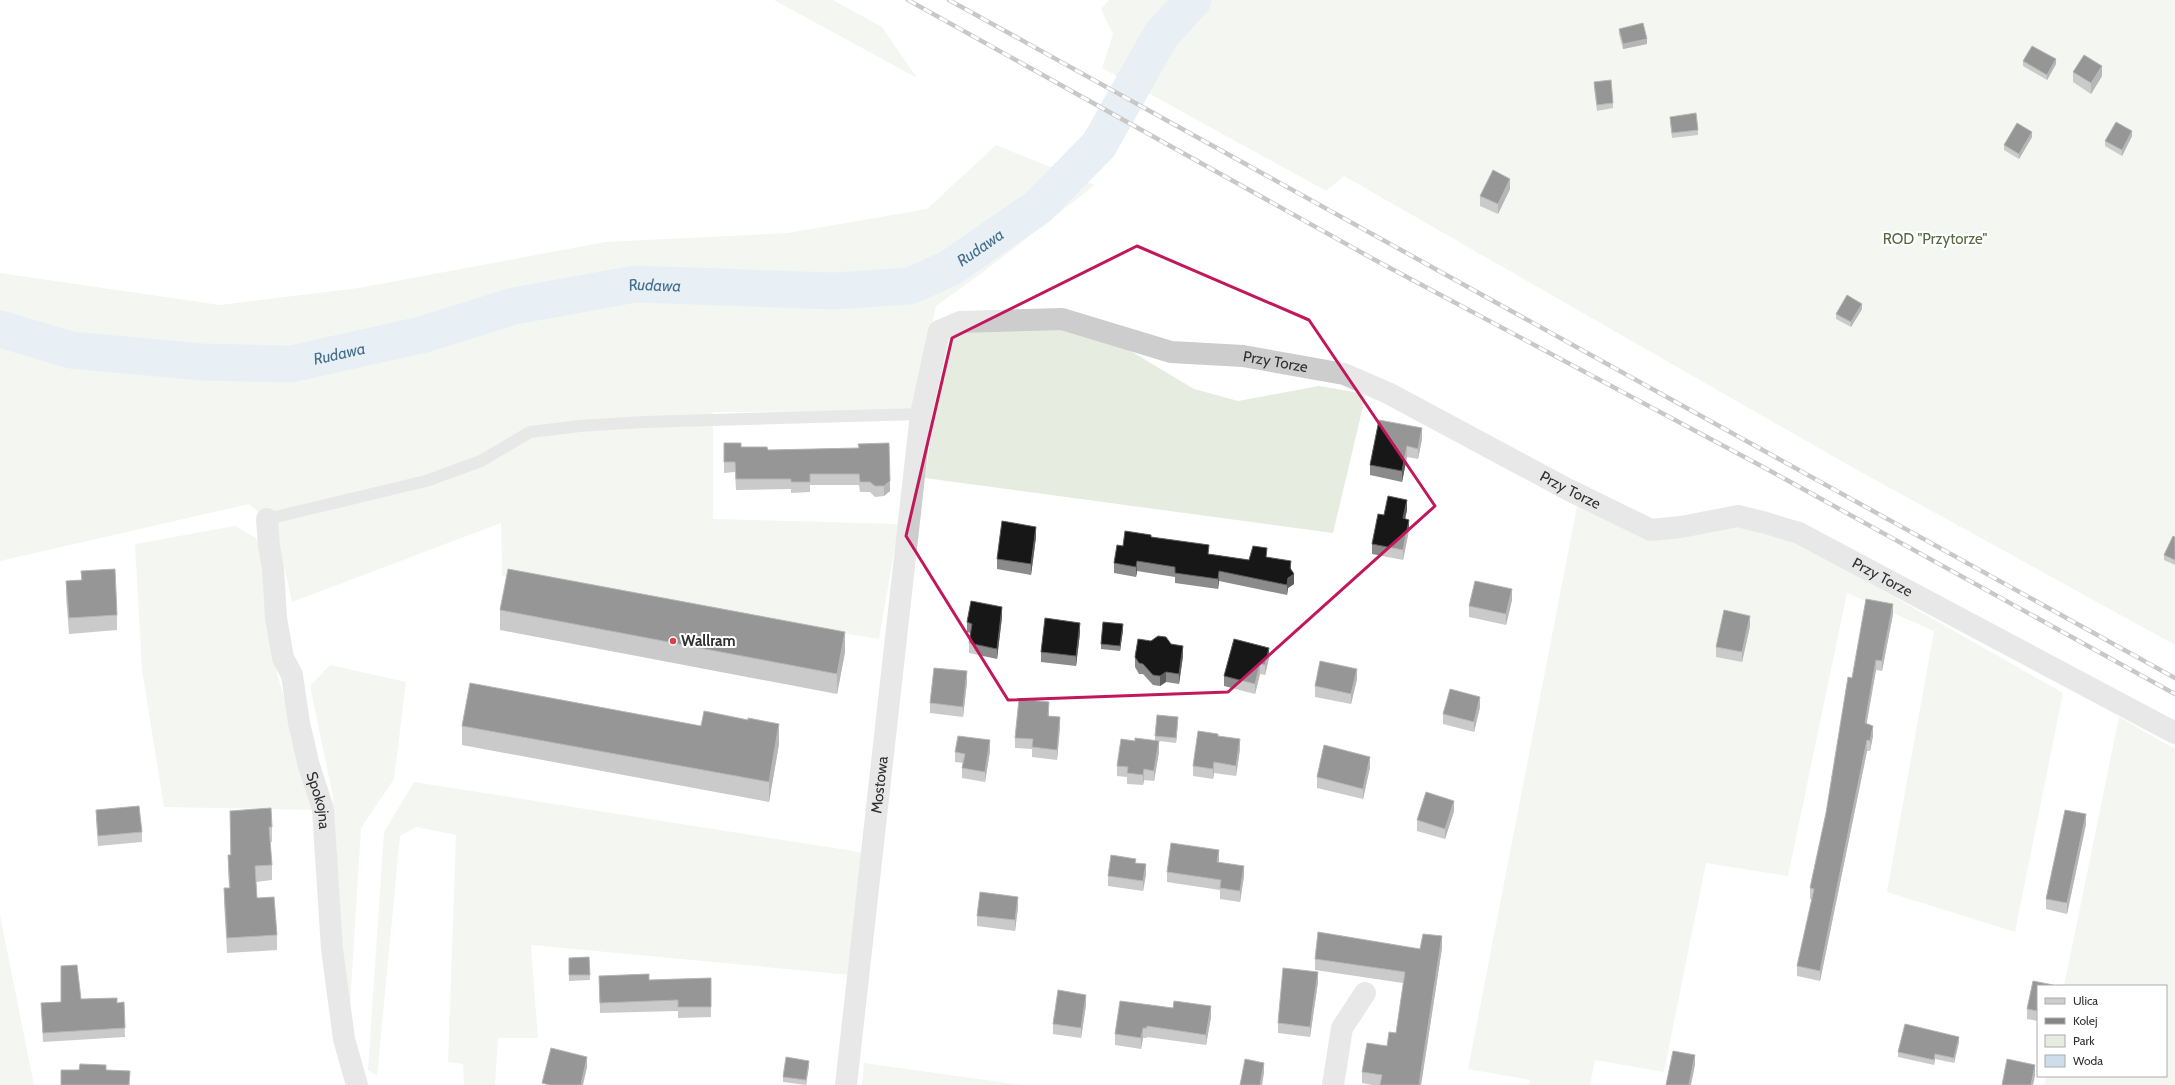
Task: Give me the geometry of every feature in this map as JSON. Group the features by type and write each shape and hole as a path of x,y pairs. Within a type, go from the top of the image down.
{"street":[{"name":"Przy Torze","path":"939,330 960,322 1062,319 1171,352 1243,356 1344,374 1388,393 1569,490 1651,530 1681,527 1738,516 1766,522 1799,534 2175,733"},
{"name":"Mostowa","path":"846,1085 922,414 939,330"},
{"name":"Spokojna","path":"267,519 273,568 276,618 283,658 292,675 306,751 324,809 332,949 344,1039 357,1085"},
{"path":"1333,1085 1342,1028 1365,994"}],"lane":[{"path":"267,519 426,482 481,461 530,432 580,426 643,422 922,414"}],"highlighted area":[{"path":"1137,246 1309,320 1435,506 1228,692 1008,700 906,536 952,338"}],"green space":[{"path":"774,0 833,0 882,27 917,78"},
{"path":"1109,0 1176,0 1151,26 1132,61 1115,75 1102,68 1113,34 1101,9"},
{"name":"ROD \"Przytorze\"","path":"1210,0 2175,0 2175,645 1850,466 1344,176 1326,191 1141,89 1160,60 1195,15"},
{"path":"996,145 1095,185 982,273 936,306 914,411 713,412 713,519 899,524 879,639 502,576 501,523 292,602 275,526 249,504 0,561 0,273 220,305 359,288 605,242 788,233 927,209"},
{"path":"1080,325 1134,353 1194,389 1238,401 1319,386 1366,394 1333,533 925,478 945,334"},
{"path":"1580,491 1656,522 1740,520 1782,533 2063,693 2015,932 1887,892 1934,631 1847,593 1788,876 1706,863 1664,1072 1595,1060 1590,1085 1529,1085 1530,1080 1468,1069"},
{"path":"235,526 256,538 265,565 277,674 318,810 164,807 142,670 135,544"},
{"path":"330,665 406,682 394,779 361,828 348,1037 333,797 310,686"},
{"path":"2119,717 2175,749 2175,1085 2044,1085 2046,1077 2167,1077 2167,985 2064,985"},
{"path":"414,782 866,853 851,975 531,945 538,1038 498,1038 495,1085 464,1085 463,1064 448,1062 456,835 416,827 400,836 377,1076 368,1070 384,832"},
{"path":"0,915 34,1085 0,1085"},
{"path":"864,1063 1022,1085 862,1085"}],"water":[{"path":"1176,0 1210,0 1205,4 1159,62 1141,89 1115,75 1132,61 1151,26"}],"building":[{"path":"1643,23 1647,39 1623,44 1619,29"},
{"path":"2032,46 2056,59 2047,75 2023,61"},
{"path":"2084,55 2102,66 2091,83 2073,72"},
{"path":"1611,80 1613,103 1597,105 1594,82"},
{"path":"1696,113 1698,130 1672,133 1670,117"},
{"path":"2116,122 2132,131 2122,150 2105,141"},
{"path":"2017,123 2032,132 2019,154 2004,145"},
{"path":"1493,170 1510,179 1498,204 1480,196"},
{"path":"1847,295 1862,304 1851,322 1836,314"},
{"path":"1379,420 1422,428 1418,449 1407,446 1402,471 1370,465"},
{"path":"724,443 741,443 741,447 767,447 768,450 859,448 858,444 889,443 890,481 884,486 875,486 870,482 860,482 859,474 810,474 810,482 791,482 791,479 736,479 735,462 724,462"},
{"path":"1388,496 1407,500 1403,518 1409,520 1403,550 1372,544 1378,514 1384,515"},
{"path":"1002,521 1036,527 1031,564 997,559"},
{"path":"1125,531 1151,535 1151,537 1209,545 1208,554 1249,560 1253,546 1267,548 1266,557 1291,561 1290,568 1294,574 1288,578 1287,585 1219,571 1218,579 1175,573 1175,567 1137,561 1136,567 1114,563 1117,545 1123,546"},
{"path":"2173,536 2175,537 2175,560 2164,555"},
{"path":"115,569 117,615 69,618 66,581 82,580 81,571"},
{"path":"508,569 845,632 837,674 500,610"},
{"path":"1475,581 1512,589 1506,614 1469,606"},
{"path":"1866,599 1893,604 1882,661 1876,660 1865,723 1873,726 1870,741 1867,740 1820,971 1797,966 1814,889 1810,888 1826,813 1848,677 1852,678"},
{"path":"971,601 1002,607 997,649 969,643 972,624 967,622"},
{"path":"1724,610 1750,616 1742,652 1716,647"},
{"path":"1045,618 1080,623 1076,656 1041,652"},
{"path":"1103,622 1123,624 1120,646 1101,644"},
{"path":"1158,636 1166,637 1171,644 1183,646 1179,674 1166,672 1160,676 1153,675 1143,664 1139,663 1135,657 1138,639 1151,641"},
{"path":"1234,639 1269,648 1265,665 1260,664 1255,684 1224,676"},
{"path":"1320,661 1357,669 1351,694 1315,686"},
{"path":"934,668 967,671 963,707 930,703"},
{"path":"470,683 701,726 704,711 748,720 748,718 779,724 769,782 462,726"},
{"path":"1450,689 1480,697 1474,722 1443,714"},
{"path":"1019,699 1049,702 1048,716 1060,717 1057,750 1032,747 1033,739 1015,738"},
{"path":"1157,715 1178,717 1176,738 1155,736"},
{"path":"1198,731 1240,739 1236,766 1214,762 1213,769 1193,766"},
{"path":"958,736 990,740 985,772 962,768 965,754 955,752"},
{"path":"1135,738 1159,741 1154,771 1144,769 1143,775 1127,773 1128,767 1117,766 1121,739 1135,741"},
{"path":"1324,745 1370,757 1363,789 1317,777"},
{"path":"1426,792 1454,801 1445,829 1417,820"},
{"path":"139,806 142,832 98,836 96,810"},
{"path":"271,808 272,827 269,827 272,865 255,866 257,898 274,897 277,935 227,938 224,888 230,888 228,855 231,855 230,811"},
{"path":"2065,810 2086,814 2067,903 2046,899"},
{"path":"1171,843 1219,850 1217,862 1244,866 1240,891 1220,888 1221,880 1167,872"},
{"path":"1111,855 1136,859 1135,863 1146,864 1143,881 1108,876"},
{"path":"980,892 1018,897 1015,920 977,916"},
{"path":"1318,932 1420,949 1423,934 1442,936 1419,1085 1380,1085 1382,1075 1362,1072 1367,1043 1387,1046 1389,1032 1396,1033 1405,972 1315,959"},
{"path":"589,957 590,975 569,975 569,958"},
{"path":"77,965 81,999 117,998 117,1003 124,1002 125,1028 43,1033 41,1003 61,1002 61,966"},
{"path":"1283,968 1318,972 1310,1027 1278,1023"},
{"path":"649,974 649,980 711,978 711,1007 678,1007 678,1000 600,1003 599,976"},
{"path":"2033,981 2053,985 2037,985 2037,1011 2027,1009"},
{"path":"1058,990 1086,995 1081,1028 1053,1024"},
{"path":"1120,1001 1173,1008 1174,1001 1211,1006 1206,1035 1147,1026 1147,1028 1143,1028 1141,1038 1115,1034"},
{"path":"1905,1024 1959,1037 1954,1058 1935,1054 1934,1060 1898,1052"},
{"path":"551,1048 587,1057 581,1085 550,1085 542,1083"},
{"path":"1673,1051 1695,1055 1689,1085 1666,1085"},
{"path":"786,1057 809,1061 806,1080 783,1077"},
{"path":"1245,1059 1264,1063 1260,1085 1240,1085"},
{"path":"2007,1059 2035,1065 2031,1085 2002,1085"},
{"path":"80,1064 106,1065 106,1070 130,1071 129,1085 61,1085 61,1070 79,1070"}],"waterway":[{"name":"Rudawa","path":"0,329 71,350 202,362 291,364 421,335 514,306 635,284 834,291 910,286 950,268 1038,207 1099,145 1161,35 1193,0"}],"railway":[{"path":"908,0 1375,260 1765,468 2175,694"},
{"path":"949,0 2175,678"}],"place":[{"name":"Wallram","path":"673,641"}]}
